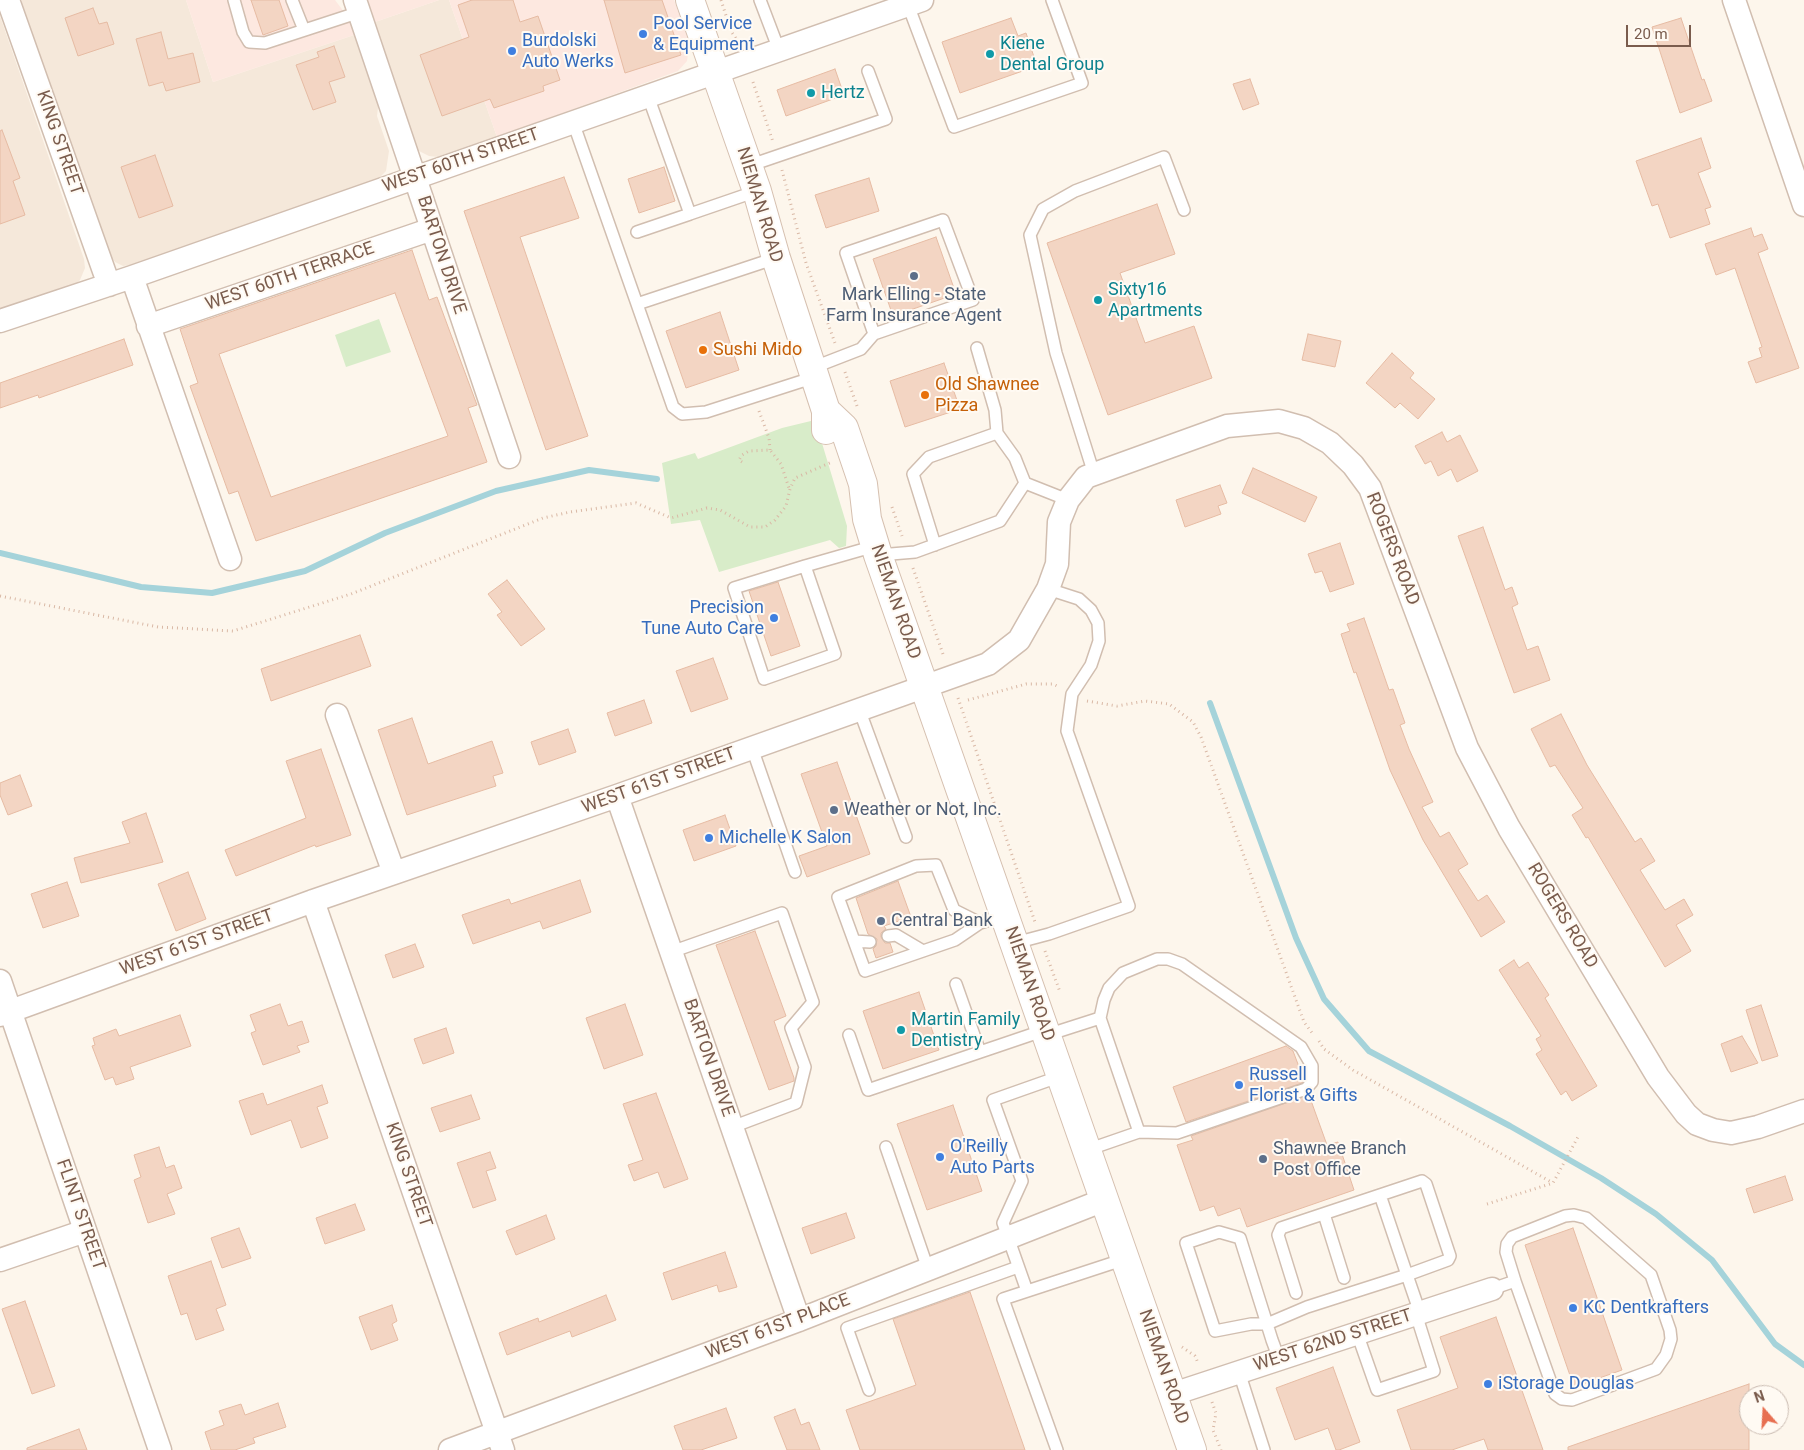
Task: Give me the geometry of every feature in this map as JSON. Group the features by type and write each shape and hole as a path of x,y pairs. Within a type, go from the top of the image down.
{"main road":[{"name":"NIEMAN ROAD","path":"690,0 757,192 776,258 826,411 844,428 863,484 867,518 876,551 924,686 993,919 1028,940 1054,1030 1061,1076 1192,1450"}],"street":[{"name":"KING STREET","path":"8,0 109,285"},
{"path":"1734,0 1804,205"},
{"name":"WEST 60TH STREET","path":"0,321 132,277 779,50 878,7 915,2"},
{"name":"BARTON DRIVE","path":"357,6 416,177 487,397 509,457"},
{"name":"WEST 60TH TERRACE","path":"148,326 432,229"},
{"path":"132,277 230,560"},
{"name":"ROGERS ROAD","path":"924,686 988,664 1019,640 1048,589 1057,564 1059,522 1068,500 1086,477 1227,426 1279,421 1304,428 1330,443 1353,464 1370,488 1467,748 1509,828 1658,1076 1686,1114 1697,1124 1713,1130 1731,1133 1758,1127 1804,1111"},
{"name":"WEST 61ST STREET","path":"5,1013 313,901 617,796 924,686"},
{"path":"338,715 394,873"},
{"name":"BARTON DRIVE","path":"617,796 799,1320"},
{"name":"KING STREET","path":"313,901 500,1442"},
{"name":"FLINT STREET","path":"0,981 5,1013 85,1231 160,1450"},
{"name":"WEST 61ST PLACE","path":"450,1450 500,1442 799,1320 1104,1200"},
{"path":"0,1260 85,1231"},
{"name":"WEST 62ND STREET","path":"1173,1394 1492,1289"}],"lane":[{"path":"234,0 243,32 249,42 266,43 304,30 357,6"},
{"path":"292,0 304,30"},
{"path":"760,0 779,50"},
{"path":"915,2 954,127 1082,83 1052,0"},
{"path":"748,166 886,118 868,70"},
{"path":"648,96 690,214"},
{"path":"573,122 672,408 682,414 706,412 753,396 814,372 861,349 874,334 973,300 943,220 846,253 874,334"},
{"path":"1094,474 1056,353 1030,235 1043,209 1075,191 1164,157 1184,210"},
{"path":"636,232 757,192"},
{"path":"637,304 776,258"},
{"path":"977,348 995,410 996,433 1014,458 1025,483 1068,500"},
{"path":"935,545 913,474 928,457 996,433"},
{"path":"805,566 835,654 764,679 734,588 805,566 876,551 907,552 935,545 1000,521 1025,483"},
{"path":"1028,940 1129,906 1067,731 1072,694 1091,665 1099,641 1098,623 1091,610 1079,599 1048,589"},
{"path":"859,709 906,837"},
{"path":"752,748 795,872"},
{"path":"936,865 954,910 993,919 955,940 865,971 838,897 916,866 936,865"},
{"path":"671,952 782,913 813,1002 791,1028 805,1068 796,1103 732,1127"},
{"path":"888,936 896,935 924,951"},
{"path":"854,941 870,942"},
{"path":"1087,1150 1139,1132 1177,1133 1306,1089 1312,1082 1312,1066 1301,1047 1182,964 1168,959 1157,959 1123,973 1109,988 1100,1018 1139,1132"},
{"path":"956,984 980,1052"},
{"path":"849,1035 868,1090 980,1052 1100,1018"},
{"path":"1027,1291 1003,1223 1022,1181 993,1100 1061,1076"},
{"path":"886,1147 928,1269"},
{"path":"1279,1359 1267,1324 1240,1238 1220,1232 1186,1243 1215,1331 1250,1324 1267,1324 1307,1307 1448,1260 1450,1256 1426,1184 1422,1181 1281,1228 1278,1235 1296,1292"},
{"path":"1357,1333 1377,1390 1434,1370 1407,1275 1380,1195"},
{"path":"1324,1214 1344,1278"},
{"path":"1574,1215 1586,1218 1651,1275 1670,1330 1671,1339 1666,1356 1656,1369 1572,1400 1562,1400 1555,1394 1515,1281 1506,1252 1507,1244 1512,1237 1565,1216 1574,1215"},
{"path":"1057,1450 1003,1299 1125,1259"},
{"path":"869,1390 847,1328 1018,1267"},
{"path":"1492,1289 1515,1281"},
{"path":"1238,1372 1264,1450"}],"path":[{"path":"721,0 732,31 738,40"},
{"path":"792,213 806,263 860,413"},
{"path":"753,396 770,438 770,450 781,464 790,489"},
{"path":"742,462 739,460 742,455 749,451 770,450"},
{"path":"0,596 158,627 233,631 351,594 543,518 570,512 636,502 670,518 707,508 720,510 750,527 765,527 775,520 786,506 795,478 823,465"},
{"path":"890,500 951,678 1054,1030"},
{"path":"1193,722 1201,737 1304,1022 1324,1049 1353,1070 1553,1183"},
{"path":"1487,1204 1553,1183 1579,1135"},
{"path":"1177,1345 1196,1356 1216,1413 1213,1430 1221,1450"}],"shaded area":[{"path":"22,0 186,0 213,82 360,33 379,99 377,116 389,151 386,171 376,181 137,264 123,266 115,262 110,256 22,9"},
{"path":"186,0 335,0 360,33 213,82"},
{"path":"365,0 439,0 372,23"},
{"path":"439,0 449,0 497,137 438,157 429,156 417,150 372,23"},
{"path":"449,0 674,0 689,42 687,61 678,71 497,137"},
{"path":"0,16 84,259 85,268 80,280 74,286 0,313"}],"green space":[{"path":"379,319 391,352 346,367 335,335"},
{"path":"815,420 847,526 846,546 839,548 830,540 719,572 700,520 671,524 662,463 695,453 698,459 782,428"}],"building":[{"path":"251,0 279,0 288,26 263,35"},
{"name":"Burdolski Auto Werks","path":"472,0 513,0 520,22 538,16 560,80 543,86 544,91 494,108 490,99 442,116 420,55 469,37 458,5"},
{"name":"Pool Service & Equipment","path":"604,0 662,0 681,55 625,73"},
{"path":"93,8 99,24 107,22 114,44 78,56 65,18"},
{"name":"Kiene Dental Group","path":"1011,18 1018,36 1026,33 1037,66 960,93 942,42"},
{"path":"1681,18 1702,80 1704,79 1712,101 1680,113 1652,27"},
{"path":"161,32 168,59 193,53 200,82 166,91 163,82 149,86 136,39"},
{"path":"334,46 345,77 329,82 336,102 313,110 296,65 319,57 317,52"},
{"name":"Hertz","path":"835,69 844,95 786,116 777,90"},
{"path":"1250,79 1259,104 1243,110 1233,84"},
{"path":"2,130 20,178 13,181 25,215 0,224 0,131"},
{"path":"1701,138 1711,168 1698,173 1711,207 1705,209 1710,224 1670,238 1658,204 1652,206 1636,161"},
{"path":"155,155 173,206 139,218 121,167"},
{"path":"664,167 675,201 639,213 628,179"},
{"path":"564,177 579,218 520,237 588,436 546,450 464,211"},
{"path":"869,178 879,211 826,228 815,195"},
{"name":"Sixty16 Apartments","path":"1157,204 1175,254 1120,273 1145,343 1194,326 1212,378 1108,415 1047,243"},
{"path":"1751,228 1754,237 1762,234 1768,249 1758,253 1799,368 1756,383 1748,362 1762,357 1759,348 1762,347 1735,268 1716,275 1705,244"},
{"name":"Mark Elling - State Farm Insurance Agent","path":"936,237 956,294 893,316 873,259"},
{"path":"412,250 429,300 437,297 477,405 468,408 487,462 256,541 238,491 229,494 190,386 198,383 180,329","holes":["395,293 448,436 271,497 219,354"]},
{"name":"Sushi Mido","path":"720,312 739,370 686,388 666,331"},
{"path":"1308,334 1341,341 1335,367 1302,360"},
{"path":"124,339 133,365 39,398 38,395 0,408 0,383"},
{"path":"1392,353 1414,373 1410,378 1435,399 1418,419 1400,403 1395,408 1366,383"},
{"name":"Old Shawnee Pizza","path":"944,363 960,409 905,427 890,381"},
{"path":"1442,432 1447,442 1460,435 1478,471 1457,482 1451,469 1438,476 1431,461 1425,464 1415,446"},
{"path":"1253,468 1317,497 1305,522 1242,493"},
{"path":"1220,485 1227,503 1218,506 1221,514 1185,527 1176,500"},
{"path":"1483,527 1505,590 1512,587 1518,604 1512,607 1527,650 1538,646 1550,680 1514,693 1458,536"},
{"path":"1340,543 1354,584 1330,592 1322,571 1315,573 1308,554"},
{"path":"507,580 545,629 521,646 497,615 502,612 488,594"},
{"name":"Precision Tune Auto Care","path":"778,582 800,646 771,656 749,591"},
{"path":"1364,618 1389,690 1393,689 1405,723 1400,725 1409,749 1433,802 1422,807 1440,837 1449,832 1468,864 1458,870 1478,901 1487,895 1505,922 1481,937 1423,840 1390,770 1356,672 1354,673 1341,634 1350,631 1347,624"},
{"path":"360,635 371,666 271,701 261,669"},
{"path":"713,658 728,699 691,712 676,671"},
{"path":"644,700 652,723 615,736 607,713"},
{"path":"1561,714 1587,765 1635,842 1641,838 1655,861 1640,870 1665,910 1684,899 1693,915 1676,925 1691,951 1665,967 1588,837 1586,838 1572,815 1583,808 1555,765 1550,767 1531,729"},
{"path":"412,718 428,764 492,741 503,773 493,776 496,786 407,815 378,730"},
{"path":"568,729 576,752 539,765 531,742"},
{"path":"321,749 351,835 316,847 315,845 236,876 225,850 306,818 286,761"},
{"name":"Weather or Not, Inc.","path":"837,762 870,854 807,877 799,856 827,846 801,774"},
{"path":"20,775 32,806 8,815 0,795 0,783"},
{"path":"146,813 163,862 81,883 74,858 130,843 122,822"},
{"name":"Michelle K Salon","path":"725,815 736,846 694,861 683,830"},
{"path":"188,872 206,919 176,931 158,884"},
{"path":"580,880 591,912 543,929 540,921 473,944 462,915 509,899 511,904"},
{"name":"Central Bank","path":"898,881 911,917 884,926 886,929 881,933 881,937 885,943 890,943 893,952 876,958 873,949 876,946 877,939 868,934 856,898"},
{"path":"67,882 79,916 43,928 31,894"},
{"path":"755,931 786,1016 774,1021 794,1078 794,1081 769,1090 716,945"},
{"path":"415,944 424,967 393,978 385,955"},
{"path":"1514,960 1519,968 1528,962 1549,995 1545,998 1597,1086 1572,1101 1566,1091 1561,1095 1536,1054 1542,1050 1536,1039 1541,1036 1499,970"},
{"name":"Martin Family Dentistry","path":"919,992 939,1050 883,1069 863,1011"},
{"path":"280,1004 288,1026 302,1021 309,1042 297,1046 300,1052 263,1065 251,1033 256,1031 250,1015"},
{"path":"625,1004 643,1055 604,1069 586,1018"},
{"path":"1761,1005 1778,1056 1762,1061 1746,1010"},
{"path":"180,1015 191,1046 130,1067 134,1079 116,1085 113,1077 105,1080 92,1046 95,1045 93,1038 116,1029 119,1036"},
{"path":"446,1028 454,1053 423,1064 414,1039"},
{"path":"1742,1036 1758,1063 1731,1072 1721,1044"},
{"name":"Russell Florist & Gifts","path":"1286,1046 1293,1051 1304,1080 1302,1083 1186,1122 1173,1087"},
{"path":"322,1085 328,1103 317,1107 328,1138 301,1148 291,1120 251,1135 239,1101 263,1093 267,1105"},
{"path":"656,1093 688,1179 664,1188 658,1172 634,1181 628,1165 643,1160 623,1104"},
{"path":"471,1095 480,1119 440,1132 431,1108"},
{"name":"Shawnee Branch Post Office","path":"1309,1095 1327,1145 1338,1142 1354,1190 1247,1227 1240,1208 1218,1216 1214,1206 1200,1211 1177,1145 1193,1140 1191,1136"},
{"name":"O'Reilly Auto Parts","path":"953,1105 982,1191 927,1210 897,1124"},
{"path":"159,1147 166,1168 174,1165 182,1188 167,1194 175,1214 148,1223 134,1180 141,1177 134,1155"},
{"path":"490,1152 496,1168 486,1171 496,1200 473,1208 457,1163"},
{"path":"1785,1176 1793,1200 1754,1213 1746,1189"},
{"path":"355,1204 365,1230 325,1244 316,1218"},
{"path":"846,1213 855,1238 811,1254 802,1228"},
{"path":"546,1215 555,1239 516,1255 506,1231"},
{"path":"239,1228 251,1258 222,1268 211,1238"},
{"name":"KC Dentkrafters","path":"1573,1228 1622,1370 1574,1387 1525,1245"},
{"path":"725,1252 737,1287 719,1292 717,1285 672,1300 663,1273"},
{"path":"211,1261 226,1305 216,1309 224,1330 196,1340 187,1313 181,1315 168,1276"},
{"path":"970,1292 1025,1450 860,1450 846,1410 916,1385 893,1319"},
{"path":"606,1295 616,1320 572,1337 570,1331 507,1355 499,1333 538,1318 539,1322"},
{"path":"25,1301 55,1386 32,1394 2,1309"},
{"path":"392,1305 397,1321 392,1324 398,1340 371,1350 359,1317"},
{"name":"iStorage Douglas","path":"1496,1317 1543,1450 1488,1450 1484,1439 1452,1450 1411,1450 1397,1410 1458,1388 1440,1337"},
{"path":"1333,1367 1360,1442 1339,1450 1336,1450 1328,1428 1295,1440 1276,1388"},
{"path":"1739,1387 1739,1435 1749,1435 1749,1450 1568,1450 1568,1447"},
{"path":"278,1403 286,1427 253,1438 255,1443 235,1450 211,1450 205,1432 224,1425 219,1411 241,1404 245,1415"},
{"path":"726,1408 737,1438 701,1450 683,1450 674,1426"},
{"path":"795,1409 801,1425 809,1422 820,1450 787,1450 774,1417"},
{"path":"79,1429 87,1450 27,1450 27,1448"}],"waterway":[{"path":"0,553 141,587 212,593 305,571 385,533 496,491 589,470 657,479"},
{"path":"1210,703 1296,938 1324,999 1369,1051 1510,1126 1601,1178 1656,1214 1712,1260 1775,1344 1804,1365"}],"place":[{"name":"Pool Service & Equipment","path":"643,34"},
{"name":"Burdolski Auto Werks","path":"512,51"},
{"name":"Kiene Dental Group","path":"990,54"},
{"name":"Hertz","path":"811,93"},
{"name":"Mark Elling - State Farm Insurance Agent","path":"914,276"},
{"name":"Sixty16 Apartments","path":"1098,300"},
{"name":"Sushi Mido","path":"703,350"},
{"name":"Old Shawnee Pizza","path":"925,395"},
{"name":"Precision Tune Auto Care","path":"774,618"},
{"name":"Weather or Not, Inc.","path":"834,810"},
{"name":"Michelle K Salon","path":"709,838"},
{"name":"Central Bank","path":"881,921"},
{"name":"Martin Family Dentistry","path":"901,1030"},
{"name":"Russell Florist & Gifts","path":"1239,1085"},
{"name":"O'Reilly Auto Parts","path":"940,1157"},
{"name":"Shawnee Branch Post Office","path":"1263,1159"},
{"name":"KC Dentkrafters","path":"1573,1308"},
{"name":"iStorage Douglas","path":"1488,1384"}]}
